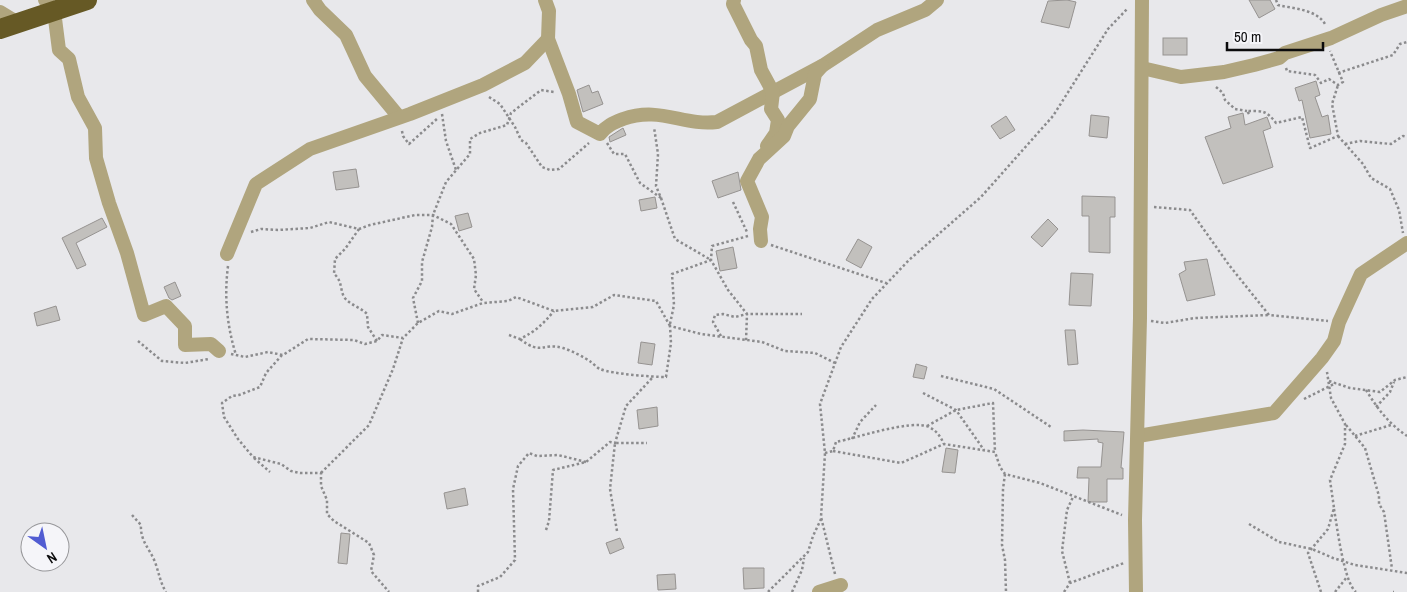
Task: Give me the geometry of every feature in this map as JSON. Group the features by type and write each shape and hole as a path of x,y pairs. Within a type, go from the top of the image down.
{"highway":[{"path":"9,26 49,6 87,0"}],"street":[{"path":"313,0 320,10 346,36 365,76 399,118"},
{"path":"546,0 548,39 569,94 577,122 600,134 604,128 612,123 632,116 652,114 705,124 717,122 822,66 878,30 925,10 937,0"},
{"path":"734,0 733,4 756,46 761,70 773,92 771,109 778,120 776,133 747,181 762,217 760,229 755,238"},
{"path":"1136,3 1142,68 1140,318 1135,520 1136,592"},
{"path":"49,6 59,50 69,59 78,98 95,128 96,158 109,203 127,253 144,315 166,306 186,326 185,345 211,344 219,351"},
{"path":"1142,68 1181,77 1224,72 1279,58 1284,53 1331,38 1381,15 1407,6"},
{"path":"0,12 9,26"},
{"path":"227,254 256,184 310,149 399,118 475,88 524,63 548,39"},
{"path":"759,159 784,136 788,126 810,99 816,74 822,66"},
{"path":"1138,436 1274,413 1322,358 1334,341 1339,322 1361,274 1406,239"},
{"path":"819,592 841,585"}],"path":[{"path":"1276,0 1278,6 1284,7"},
{"path":"841,585 836,577 821,518 825,453 820,404 841,347 872,299 909,260 980,197 1053,116 1108,29 1136,3"},
{"path":"1338,73 1393,55 1400,44 1407,42"},
{"path":"1205,74 1210,82 1223,93 1225,100 1235,108 1248,112 1262,111 1268,113 1276,123 1302,117 1310,148 1338,136"},
{"path":"1338,85 1332,104 1338,136 1363,164 1371,178 1390,189 1399,210 1402,231 1406,239"},
{"path":"475,88 480,94 500,104 521,140 526,143 542,167 550,170 559,169 600,134 614,154 626,154 640,183 661,198"},
{"path":"418,324 413,298 422,281 422,262 432,227 433,215 446,182 470,154 470,139 480,133 507,125 511,113 541,90 569,94"},
{"path":"409,144 438,118 441,102"},
{"path":"441,102 446,141 456,170"},
{"path":"652,114 658,154 656,186 675,240 711,260 728,290 747,314 746,341"},
{"path":"1346,144 1360,141 1390,144 1403,136 1407,136"},
{"path":"733,202 755,238"},
{"path":"1140,206 1190,210 1229,265 1269,315"},
{"path":"377,341 368,327 367,314 360,307 353,305 345,298 338,277 334,274 335,259 359,230 370,225 416,215 433,215 451,224 474,259 476,275 474,289 483,303"},
{"path":"234,239 261,229 310,228 329,222 359,230"},
{"path":"711,260 712,246 755,238 886,284"},
{"path":"227,254 227,318 236,356"},
{"path":"509,335 539,350 553,346 566,349 590,361 600,369 653,377 666,377 671,343 670,326 674,305 672,274 711,260"},
{"path":"253,457 281,464 291,471 321,473 369,425 393,369 403,338 418,324 439,311 452,314 483,303 508,301 516,297 554,311 593,307 614,295 656,301 670,326 701,334 762,342 785,351 816,353 835,363"},
{"path":"520,339 539,328 554,311"},
{"path":"721,336 713,322 715,315 723,314 735,317 747,314 802,314"},
{"path":"1140,318 1165,323 1195,318 1269,315 1339,322"},
{"path":"270,472 253,457 238,439 224,417 222,403 232,396 260,387 266,373 282,354 308,339 354,340 364,344 377,341 382,335 403,338"},
{"path":"138,341 162,361 185,363 207,360 219,351 245,357 268,352 282,354"},
{"path":"1329,348 1327,371 1331,398 1345,424 1365,448 1379,496 1379,504 1384,512 1392,569"},
{"path":"941,376 994,389 1051,427"},
{"path":"617,530 610,488 615,443 626,406 653,377"},
{"path":"1329,381 1380,392 1395,380 1407,377"},
{"path":"1376,407 1390,392 1395,380"},
{"path":"1285,401 1306,399 1336,383"},
{"path":"1366,390 1376,407 1392,425 1407,436"},
{"path":"924,393 956,410 984,450"},
{"path":"833,451 836,442 898,426 927,426 956,410 993,403 995,452 1000,467 1005,474 1040,483 1135,520"},
{"path":"852,439 860,422 876,405"},
{"path":"1345,424 1345,444 1330,480 1347,577 1352,589 1356,592"},
{"path":"1355,436 1392,425"},
{"path":"927,426 938,433 944,444"},
{"path":"546,530 550,521 553,470 586,462 610,442 647,443"},
{"path":"825,453 833,451 900,463 944,444 995,452"},
{"path":"478,592 478,586 500,577 516,560 513,489 518,466 529,453 537,456 558,455 586,462"},
{"path":"321,473 321,486 327,500 327,514 334,521 369,543 374,555 371,571 389,592"},
{"path":"1005,474 1002,545 1005,560 1006,592"},
{"path":"1070,583 1062,552 1067,510 1074,497"},
{"path":"1321,592 1308,553 1328,529 1334,508"},
{"path":"132,515 141,525 140,533 155,561 160,583 166,592"},
{"path":"768,592 808,552 812,536 821,518"},
{"path":"1249,524 1279,542 1312,549 1355,565 1392,569 1407,573"},
{"path":"792,592 802,570 804,557"},
{"path":"1064,592 1070,583 1135,560"},
{"path":"1335,592 1347,577"}],"building":[{"path":"1067,0 1076,2 1069,28 1041,22 1048,1"},
{"path":"1249,0 1270,0 1275,9 1259,18"},
{"path":"1163,38 1187,38 1187,55 1163,55"},
{"path":"1316,81 1320,95 1315,97 1322,117 1328,115 1331,134 1310,138 1302,100 1299,101 1295,88"},
{"path":"589,85 592,93 598,91 603,104 583,112 577,90"},
{"path":"1243,113 1245,125 1267,117 1271,128 1263,131 1273,167 1223,184 1205,137 1231,128 1228,117"},
{"path":"1091,115 1109,117 1107,138 1089,136"},
{"path":"1006,116 1015,130 1000,139 991,126"},
{"path":"623,128 626,135 610,142 609,137"},
{"path":"356,169 359,187 336,190 333,172"},
{"path":"738,172 741,190 718,198 712,181"},
{"path":"1082,196 1115,197 1115,217 1110,217 1110,253 1089,252 1089,216 1082,216"},
{"path":"655,197 657,208 641,211 639,200"},
{"path":"468,213 472,227 459,231 455,216"},
{"path":"102,218 107,227 76,243 86,265 77,269 62,238"},
{"path":"1048,219 1058,229 1042,247 1031,237"},
{"path":"858,239 872,247 861,268 846,260"},
{"path":"733,247 737,268 720,271 716,251"},
{"path":"1207,259 1215,295 1187,301 1179,274 1186,270 1184,262"},
{"path":"1071,273 1093,274 1091,306 1069,305"},
{"path":"175,282 181,296 172,300 169,298 164,287"},
{"path":"56,306 60,320 37,326 34,313"},
{"path":"1065,330 1075,330 1078,364 1068,365"},
{"path":"641,342 655,344 652,365 638,363"},
{"path":"916,364 927,367 924,379 913,377"},
{"path":"657,407 658,426 639,429 637,410"},
{"path":"1064,431 1124,432 1121,468 1123,468 1123,479 1107,479 1107,502 1088,502 1089,478 1077,478 1078,467 1101,467 1103,443 1098,442 1098,439 1064,441"},
{"path":"946,448 958,450 955,473 942,472"},
{"path":"465,488 468,505 447,509 444,493"},
{"path":"341,533 350,534 347,564 338,563"},
{"path":"620,538 624,548 610,554 606,543"},
{"path":"743,568 764,568 764,588 744,589"},
{"path":"675,574 676,589 658,590 657,575"}]}
